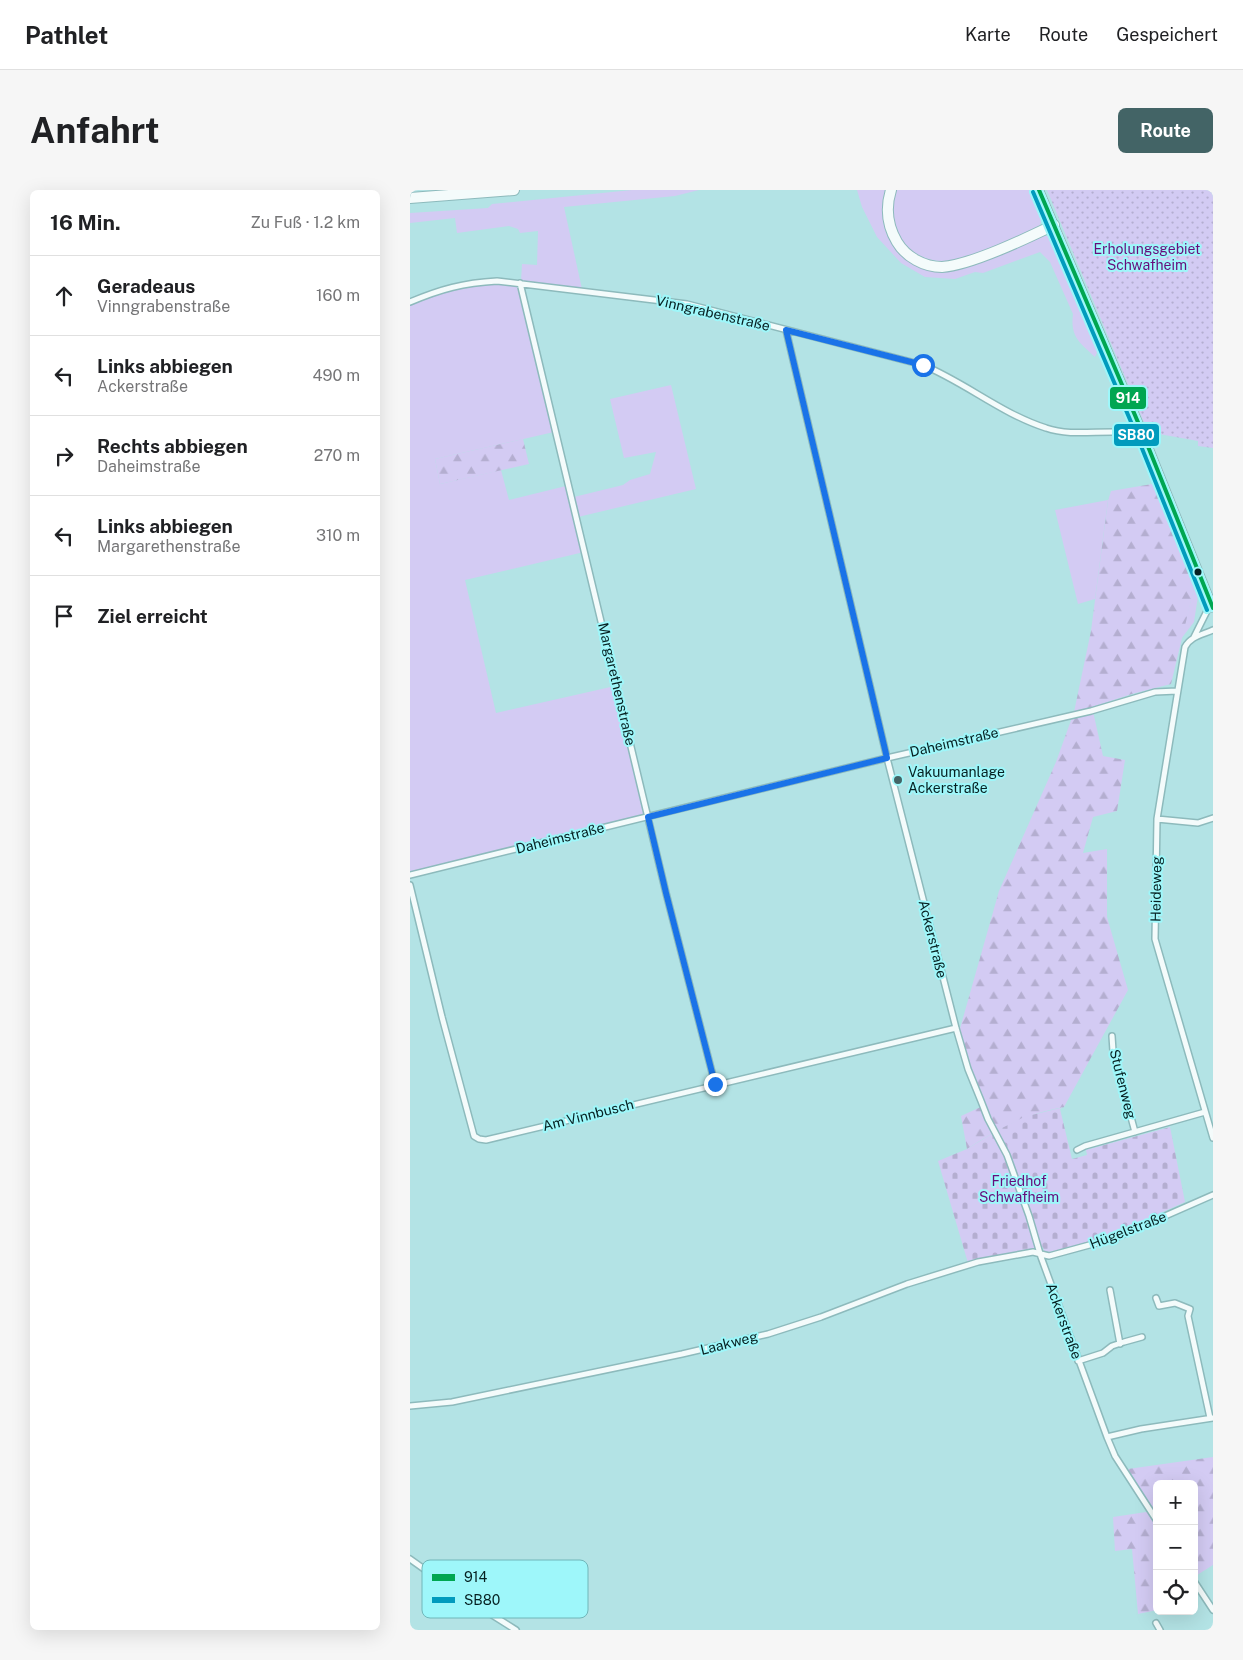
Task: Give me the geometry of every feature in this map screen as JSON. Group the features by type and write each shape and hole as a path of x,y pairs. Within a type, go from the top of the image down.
{"highway":[{"path":"410,198 514,190"},
{"path":"891,190 887,209 888,221 892,231 905,252 914,259 928,265 942,267 964,263 1054,225"}],"main road":[{"path":"1039,190 1146,442 1213,608"}],"street":[{"name":"Vinngrabenstraße","path":"410,302 446,288 473,282 497,281 687,304 923,365 941,373 994,406 1046,429 1066,432 1119,432"},
{"name":"Margarethenstraße","path":"520,283 666,893 715,1084"},
{"name":"Ackerstraße","path":"786,330 887,758 968,1069 980,1101 1007,1154 1040,1254 1107,1438 1115,1456 1153,1515"},
{"name":"Heideweg","path":"1209,598 1207,611 1194,637 1188,641 1185,647 1177,691 1157,819 1155,940 1213,1138"},
{"path":"1194,637 1213,630"},
{"name":"Daheimstraße","path":"410,875 1091,710 1155,692 1177,691"},
{"path":"1157,819 1198,823 1213,818"},
{"name":"Am Vinnbusch","path":"410,884 442,1017 474,1136 479,1139 486,1140 956,1028"},
{"name":"Stufenweg","path":"1112,1036 1113,1051 1135,1132"},
{"name":"Stufenweg","path":"1077,1150 1085,1146 1206,1112"},
{"name":"Hügelstraße","path":"1040,1254 1049,1256 1115,1238 1213,1194"},
{"name":"Laakweg","path":"410,1406 452,1402 739,1341 821,1317 907,1284 978,1262 1033,1252 1040,1254"},
{"path":"1110,1290 1120,1344"},
{"path":"1107,1438 1142,1429 1212,1418 1188,1316 1190,1309 1175,1303 1159,1306 1156,1298"},
{"path":"1078,1360 1103,1353 1112,1346 1142,1337"},
{"path":"410,1559 422,1568"},
{"path":"1198,1587 1213,1610"},
{"path":"497,1618 516,1630"},
{"path":"1156,1623 1160,1630"}],"green space":[{"path":"632,190 699,190 675,196 564,207 582,289 521,281 522,264 537,265 538,231 520,233 518,229 509,226 457,233 455,218 410,223 410,213 488,208 492,204"},
{"path":"857,190 885,190 882,214 887,235 900,253 932,269 951,270 962,268 1043,236 1049,236 1099,348 1095,357 1077,339 1072,322 1073,314 1050,262 1040,252 983,273 975,272 955,279 925,277 901,263 877,237 862,207"},
{"path":"895,190 1030,190 1040,213 1041,222 1039,226 1006,242 967,257 945,261 934,260 913,252 899,239 892,219 892,204"},
{"name":"Erholungsgebiet Schwafheim","path":"1047,190 1213,190 1213,448 1198,446 1198,441 1148,432"},
{"path":"473,284 515,285 519,289 554,432 435,459 440,484 501,470 509,500 566,486 584,552 465,580 496,713 615,686 645,812 640,817 410,872 410,305 446,290"},
{"path":"671,385 696,489 578,517 574,497 623,485 630,480 650,474 656,452 624,458 610,399"},
{"path":"523,439 529,464 440,484 435,459"},
{"path":"1158,483 1195,584 1171,684 1092,707 1103,756 1125,760 1117,811 1093,817 1083,853 1107,849 1107,917 1128,990 1064,1107 1013,1123 967,1149 961,1116 985,1105 970,1068 959,1032 999,891 1056,762 1074,712 1091,631 1108,501 1111,491"},
{"path":"1108,500 1095,599 1078,604 1055,510"},
{"path":"1195,584 1198,596 1194,622 1181,639"},
{"name":"Friedhof Schwafheim","path":"1064,1107 1060,1109 1072,1159 1087,1155 1086,1150 1170,1127 1185,1202 1107,1237 1050,1252 1044,1251 1043,1247 968,1263 938,1161 967,1149 1024,1117"},
{"path":"1213,1457 1213,1565 1198,1574 1198,1480 1153,1480 1153,1511 1128,1469"},
{"path":"1153,1511 1153,1611 1138,1614 1132,1549 1115,1551 1113,1517"}],"transit line":[{"name":"914","path":"1039,190 1143,434 1213,608"},
{"name":"SB80","path":"1033,192 1137,436 1207,610"}],"place":[{"name":"Vakuumanlage Ackerstraße","path":"898,780"}],"route":[{"path":"715,1084 648,817 887,758 786,330 923,365"}]}
